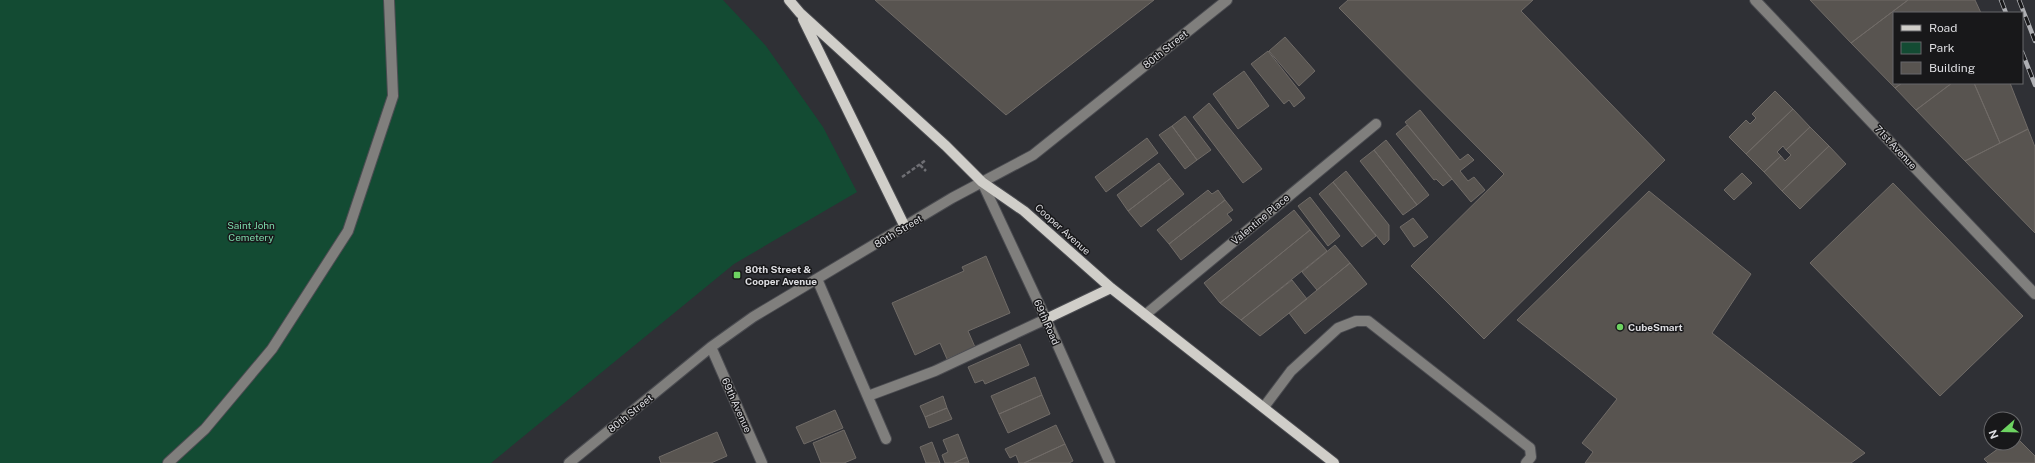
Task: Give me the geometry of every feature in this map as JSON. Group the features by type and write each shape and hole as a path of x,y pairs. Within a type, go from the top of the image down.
{"main road":[{"name":"Cooper Avenue","path":"789,0 800,13 946,146 982,182 1024,211 1111,288 1334,463"},
{"path":"800,13 905,227"},
{"path":"1046,319 1111,288"}],"street":[{"path":"168,463 205,429 272,349 348,231 393,96 389,0"},
{"name":"80th Street","path":"569,463 711,347 753,317 982,182 1033,155 1226,0"},
{"name":"71st Avenue","path":"1755,0 2035,294"},
{"name":"Valentine Place","path":"1145,315 1376,124"},
{"name":"69th Road","path":"982,182 1046,319 1110,463"},
{"path":"817,279 886,439"},
{"path":"868,396 935,371 1046,319"},
{"path":"1264,407 1291,371 1338,328 1356,321 1368,320 1530,448 1531,457 1526,463"},
{"name":"69th Avenue","path":"711,347 762,463"}],"path":[{"path":"898,179 926,160"},
{"path":"920,165 926,171"}],"green space":[{"name":"Saint John Cemetery","path":"0,0 723,0 766,46 823,127 857,192 734,264 491,463 0,463"}],"building":[{"path":"875,0 1154,0 1006,115"},
{"path":"1348,0 1533,0 1521,11 1665,160 1484,339 1411,266 1504,174 1339,8"},
{"path":"1810,0 1908,0 1851,43"},
{"path":"1908,0 1975,0 1981,12 1893,12 1893,84 1901,84 1895,88 1851,43"},
{"path":"1285,37 1315,71 1299,86 1269,51"},
{"path":"1268,51 1305,98 1294,107 1289,100 1284,104 1251,64"},
{"path":"1244,71 1269,106 1238,129 1213,94"},
{"path":"1901,84 1951,84 1916,110 1895,88"},
{"path":"1951,84 1974,84 2000,143 1965,161 1916,110"},
{"path":"1974,84 2010,84 2028,129 2000,143"},
{"path":"1775,91 1793,109 1746,154 1729,137 1746,120 1750,124 1756,118 1752,114"},
{"path":"1209,103 1262,169 1243,183 1193,117"},
{"path":"1793,109 1810,127 1786,150 1783,146 1777,152 1781,156 1764,172 1746,154"},
{"path":"1420,110 1460,160 1468,154 1474,160 1460,171 1468,181 1474,177 1485,190 1471,202 1405,122"},
{"path":"1185,116 1211,150 1197,160 1172,126"},
{"path":"1407,125 1452,179 1443,186 1436,179 1434,180 1396,134"},
{"path":"1172,126 1197,160 1185,169 1159,135"},
{"path":"1810,127 1829,146 1782,191 1764,172 1781,156 1785,161 1791,155 1786,150"},
{"path":"2028,129 2035,147 2035,233 1965,161"},
{"path":"1147,138 1158,153 1106,192 1095,177"},
{"path":"1386,140 1429,195 1417,205 1374,150"},
{"path":"1829,146 1846,164 1800,209 1782,191"},
{"path":"1374,150 1417,205 1403,215 1360,161"},
{"path":"1159,163 1171,178 1128,211 1117,195"},
{"path":"1346,171 1389,225 1389,240 1384,245 1333,182"},
{"path":"1742,173 1752,183 1734,200 1724,190"},
{"path":"1171,178 1184,194 1141,227 1128,211"},
{"path":"1333,182 1376,236 1362,247 1319,194"},
{"path":"1893,183 2023,316 1940,396 1810,263"},
{"path":"1208,190 1212,194 1218,190 1225,200 1169,244 1157,230"},
{"name":"CubeSmart","path":"1649,191 1751,274 1712,333 1865,453 1851,463 1585,463 1593,452 1582,443 1617,399 1517,320"},
{"path":"1310,197 1340,236 1328,246 1298,206"},
{"path":"1225,200 1233,210 1227,214 1232,220 1181,260 1169,244"},
{"path":"1294,210 1310,230 1220,303 1204,283"},
{"path":"1413,218 1428,237 1414,247 1400,227"},
{"path":"1310,230 1327,251 1241,320 1220,303"},
{"path":"1335,245 1350,263 1317,290 1302,272"},
{"path":"986,256 1010,313 968,331 975,347 947,359 940,343 915,355 892,303 964,271 962,267"},
{"path":"1350,263 1367,284 1305,334 1289,313"},
{"path":"1292,280 1307,299 1260,336 1241,320"},
{"path":"1020,344 1029,365 985,384 983,380 975,383 968,367"},
{"path":"1035,377 1042,395 999,414 991,396"},
{"path":"1042,395 1050,414 1008,433 999,414"},
{"path":"943,396 947,408 925,417 920,406"},
{"path":"947,408 952,419 929,428 925,417"},
{"path":"835,410 843,428 804,444 796,427"},
{"path":"1056,425 1065,444 1024,463 1019,463 1016,455 1010,458 1005,449"},
{"path":"844,430 856,458 844,463 821,463 813,443"},
{"path":"717,432 727,456 711,463 661,463 659,457"},
{"path":"958,434 967,457 954,463 945,463 942,455 948,452 943,440"},
{"path":"932,442 940,463 926,463 920,447"},
{"path":"1065,444 1073,461 1069,463 1024,463"},
{"path":"2023,444 2035,456 2035,463 1988,463 1984,459 1995,451 2023,451"},
{"path":"967,457 969,463 954,463"}],"railway":[{"path":"2001,0 2006,12"},
{"path":"2019,0 2035,41"},
{"path":"2023,55 2035,85"}],"place":[{"name":"80th Street & Cooper Avenue","path":"737,275"},
{"name":"CubeSmart","path":"1620,327"}]}
